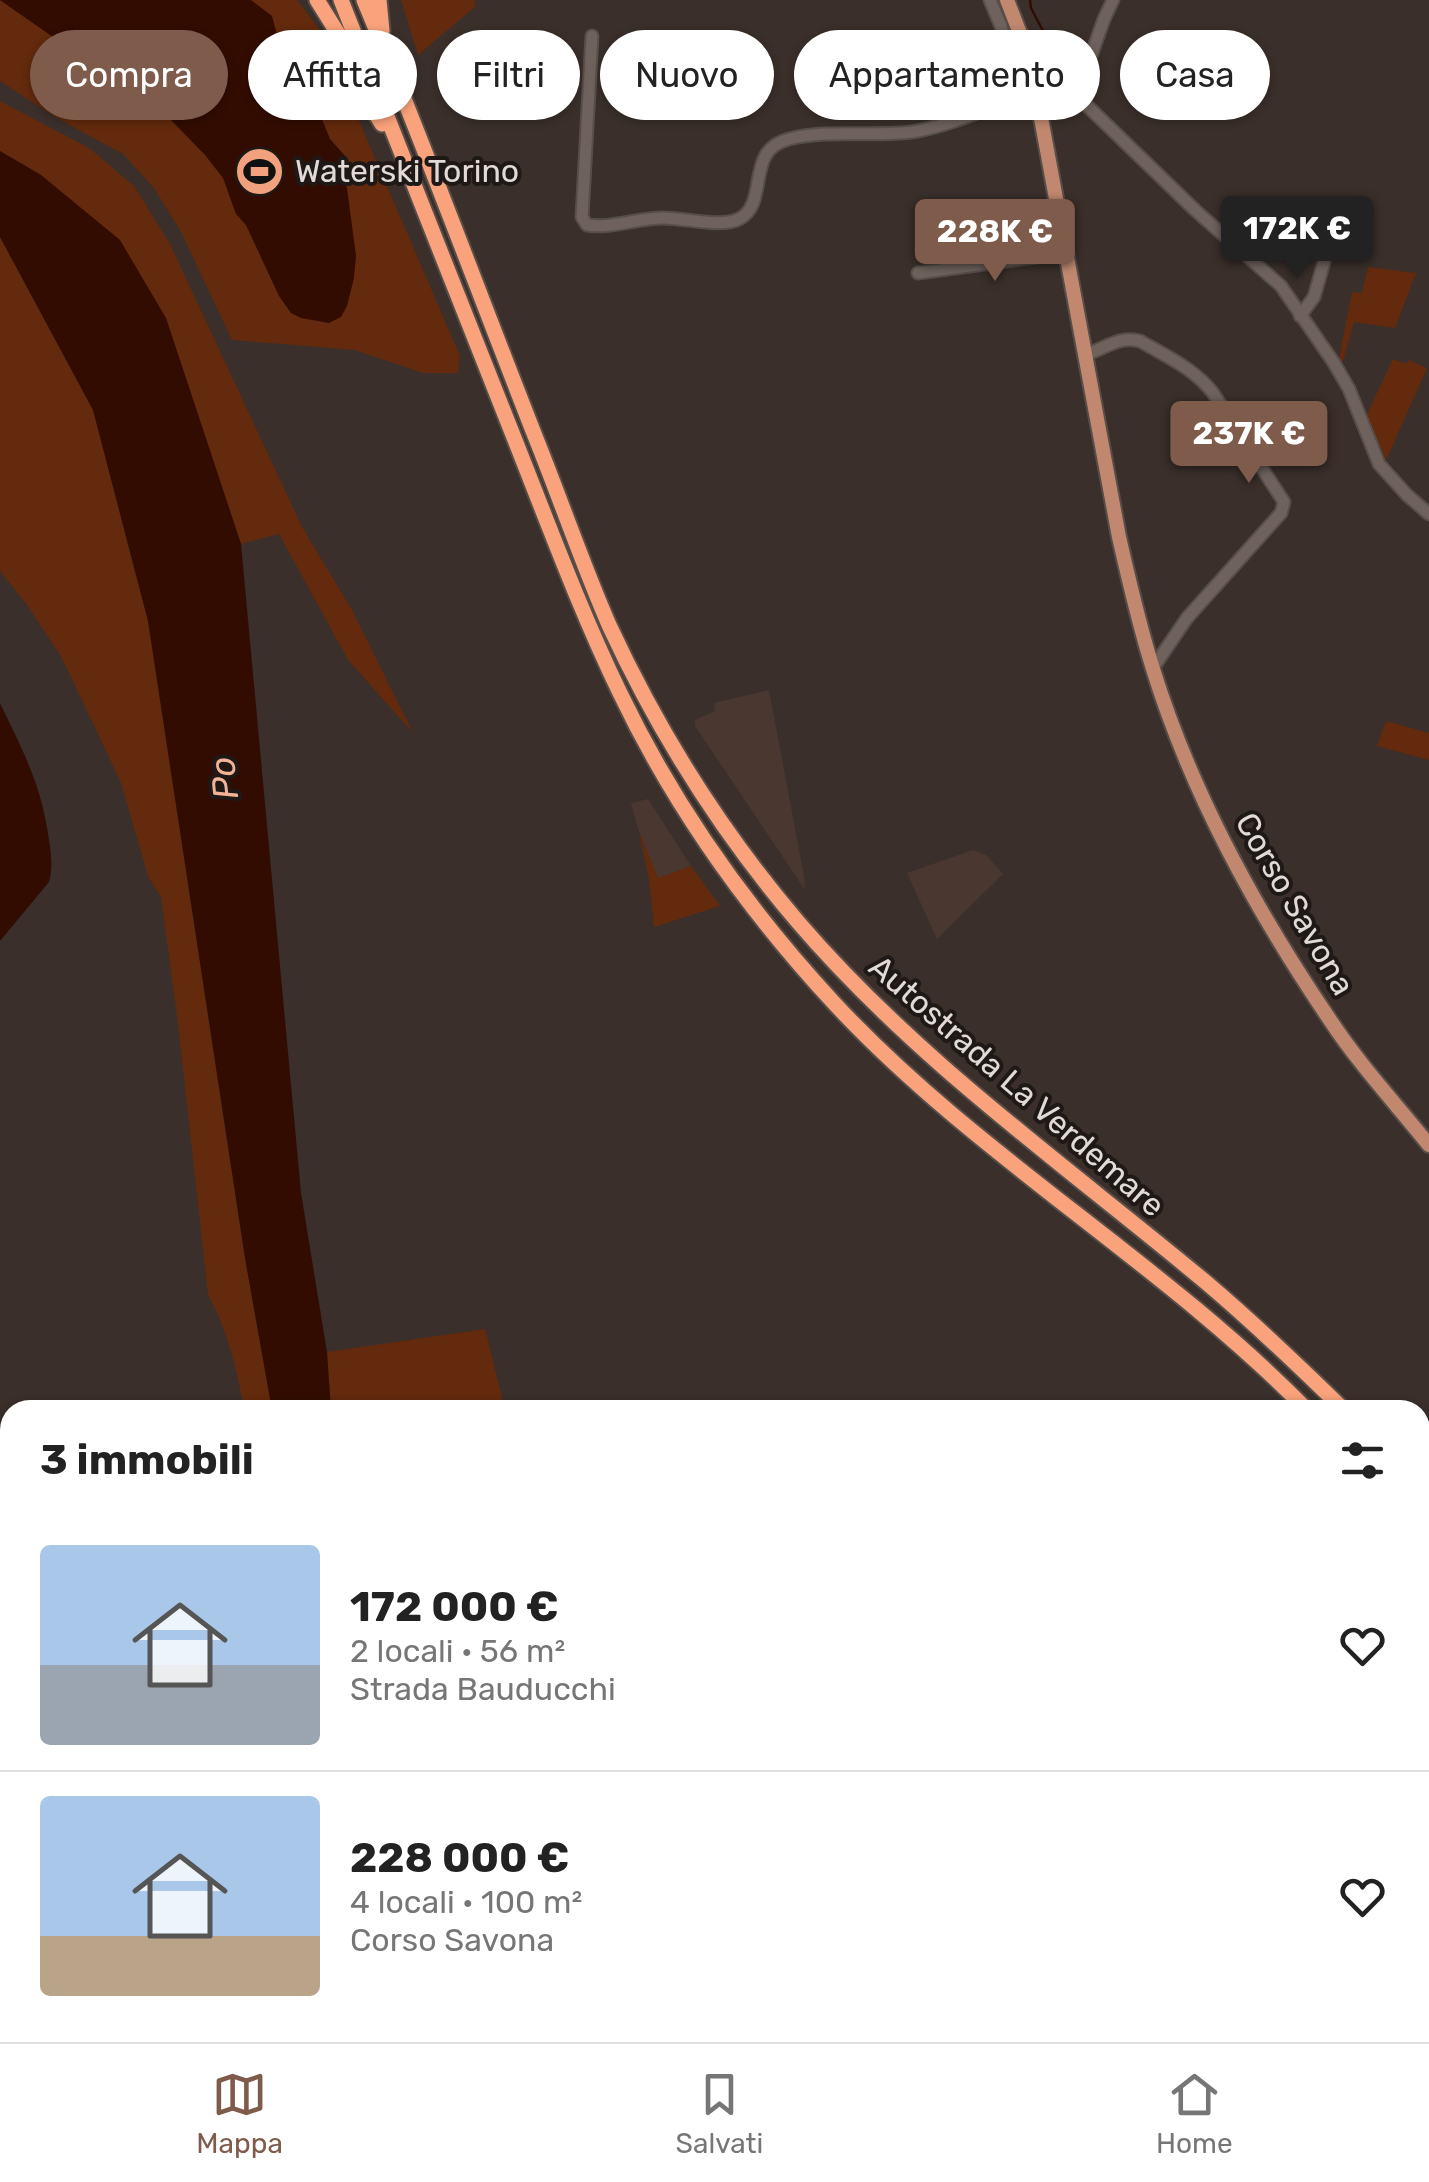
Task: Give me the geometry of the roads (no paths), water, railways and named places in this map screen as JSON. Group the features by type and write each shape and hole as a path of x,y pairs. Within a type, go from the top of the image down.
{"highway":[{"path":"317,0 347,48 371,106 406,165"},
{"path":"341,0 406,165"},
{"path":"364,0 377,30"},
{"path":"378,0 382,30"},
{"name":"Autostrada La Verdemare","path":"413,120 608,623 660,724 718,816 797,921 860,990 925,1052 1207,1284 1333,1400"},
{"name":"Autostrada La Verdemare","path":"406,165 590,627 640,734 696,826 764,922 836,1006 894,1063 962,1123 1189,1303 1296,1400"}],"main road":[{"name":"Corso Savona","path":"1007,0 1019,30"},
{"name":"Corso Savona","path":"1034,120 1066,254 1119,536 1152,668 1178,738 1232,856 1272,928 1332,1023 1429,1145"}],"street":[{"name":"Corso Savona","path":"990,0 1003,30"},
{"path":"1100,31 1114,0"},
{"path":"592,36 582,218 587,225 659,218 714,222 741,218 754,198 760,164 775,144 808,136 922,130 960,120"},
{"path":"1100,106 1196,210 1281,286 1349,389 1379,464 1429,514"},
{"path":"918,273 1066,254"},
{"path":"1300,316 1314,296 1324,262"},
{"path":"1084,355 1104,350 1121,338 1132,339 1188,369 1213,393 1284,502 1282,513 1186,618 1152,668"}],"water":[{"path":"0,0 251,0 272,16 276,30 248,30 248,120 322,120 330,139 346,157 348,168 342,178 347,188 356,256 354,278 341,317 329,323 291,313 246,225 236,214 223,178 171,120 228,120 228,30 43,30"},
{"name":"Po","path":"0,151 41,175 120,240 166,318 241,544 301,1193 327,1352 330,1400 270,1400 148,621 93,410 0,237"},
{"path":"0,703 39,794 51,862 49,882 0,941"}],"waterway":[{"path":"1030,0 1042,30"}],"place":[{"name":"Waterski Torino","path":"260,171"}]}
